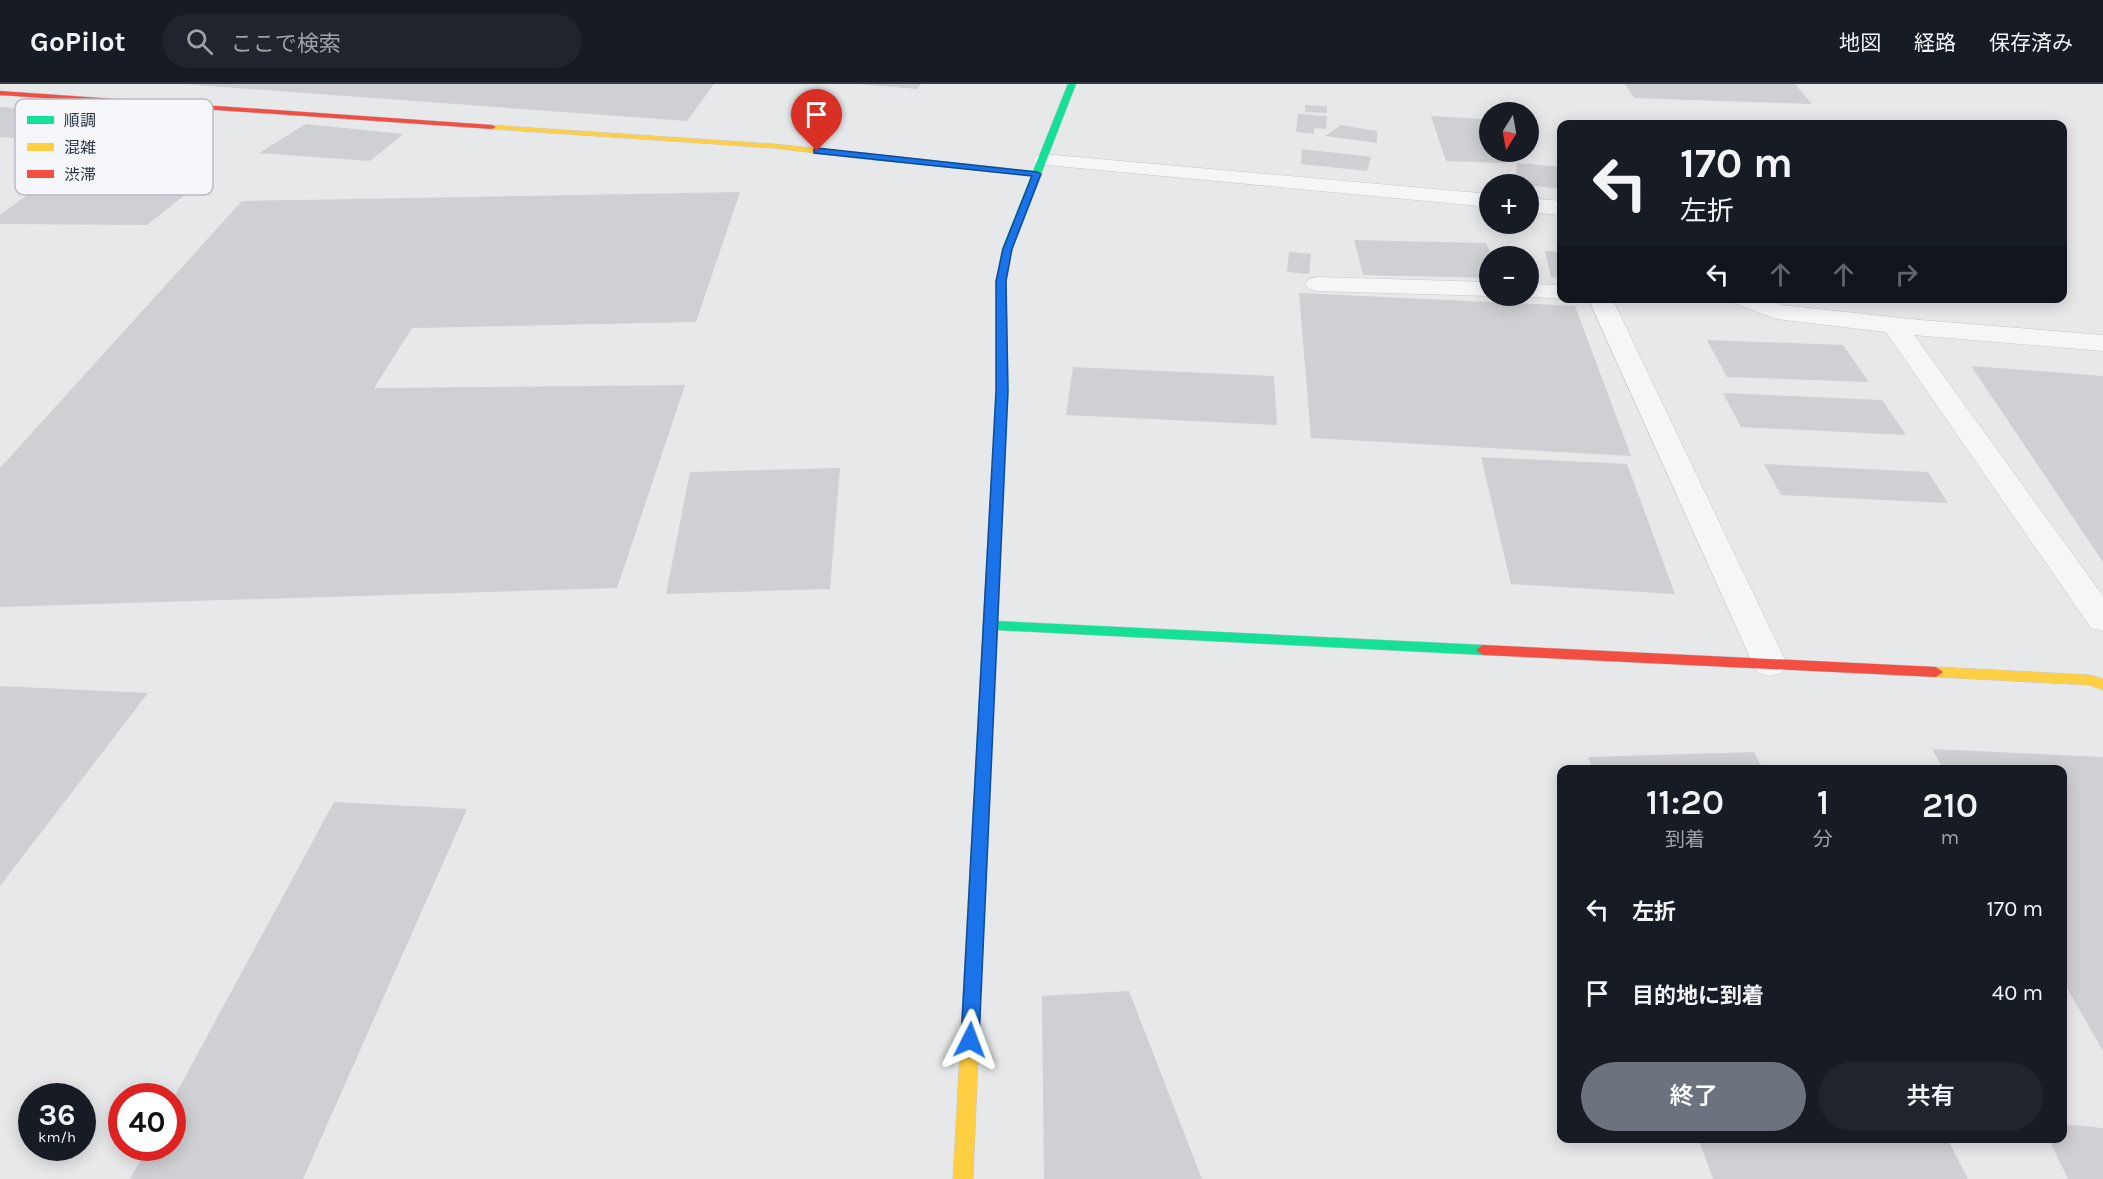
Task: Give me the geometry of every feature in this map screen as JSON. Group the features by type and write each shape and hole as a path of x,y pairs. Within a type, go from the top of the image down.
{"street":[{"path":"963,1179 1002,391 1001,281 1008,249 1072,84"},
{"path":"0,93 88,99"},
{"path":"213,108 773,146 1479,200"},
{"path":"1539,206 1557,208"},
{"path":"1317,284 1479,289"},
{"path":"1539,291 1557,292"},
{"path":"1602,303 1770,664"},
{"path":"1755,303 1776,312 1895,326 2103,343"},
{"path":"1895,326 2103,620"},
{"path":"990,625 2090,680 2103,685"}],"building":[{"path":"182,84 714,84 687,121"},
{"path":"858,84 921,84 917,89"},
{"path":"1625,84 1795,84 1812,104 1634,98"},
{"path":"1305,105 1327,106 1327,113 1305,112"},
{"path":"0,107 15,108 15,138 0,137"},
{"path":"1298,114 1327,116 1326,129 1314,128 1314,134 1296,132"},
{"path":"1431,116 1479,119 1479,162 1503,163 1446,161"},
{"path":"306,124 403,134 370,161 259,153"},
{"path":"1341,125 1377,131 1377,143 1325,136"},
{"path":"1302,149 1371,157 1367,171 1301,164"},
{"path":"1517,163 1557,167 1557,188 1539,187 1539,174 1516,174"},
{"path":"740,192 696,322 412,328 374,388 685,385 617,588 0,607 0,468 242,201"},
{"path":"27,195 185,195 147,225 0,224 0,215"},
{"path":"1354,240 1486,243 1487,246 1479,246 1479,278 1363,275"},
{"path":"1545,251 1557,252 1557,278 1551,277"},
{"path":"1289,252 1311,254 1309,274 1287,272"},
{"path":"1299,293 1479,301 1479,306 1575,306 1631,456 1311,438"},
{"path":"1707,340 1843,345 1869,382 1727,377"},
{"path":"1971,366 2103,376 2103,562"},
{"path":"1073,367 1274,376 1277,425 1066,415"},
{"path":"1723,393 1882,400 1906,435 1741,427"},
{"path":"1481,457 1627,464 1675,594 1511,584"},
{"path":"1764,464 1928,472 1948,503 1781,495"},
{"path":"840,468 830,589 666,594 690,472"},
{"path":"0,686 148,693 0,886"},
{"path":"1932,749 2103,757 2103,1051 2067,988 2067,765 1941,765"},
{"path":"1754,752 1760,765 1591,765 1588,757"},
{"path":"334,802 467,809 303,1179 130,1179 140,1161 186,1161 186,1083 182,1083"},
{"path":"1129,991 1202,1179 1044,1179 1042,996"},
{"path":"2067,1124 2103,1128 2103,1179 2068,1179 2050,1143 2067,1143"},
{"path":"1700,1143 1950,1143 1968,1179 1713,1179"}],"traffic: fast":[{"path":"1002,338 1001,281 1007,249 1072,84"},
{"path":"874,157 1037,174"},
{"path":"978,868 991,604"},
{"path":"990,625 1483,650"}],"traffic: slow":[{"path":"492,127 773,146 874,157"},
{"path":"1936,672 2090,680 2103,685"},
{"path":"963,1179 978,868"}],"traffic: jam":[{"path":"0,93 87,99"},
{"path":"213,108 492,127"},
{"path":"991,604 1002,391 1002,338"},
{"path":"1483,650 1936,672"}],"route":[{"path":"817,151 1037,174 1008,249 1001,281 1002,391 970,1040"}]}
